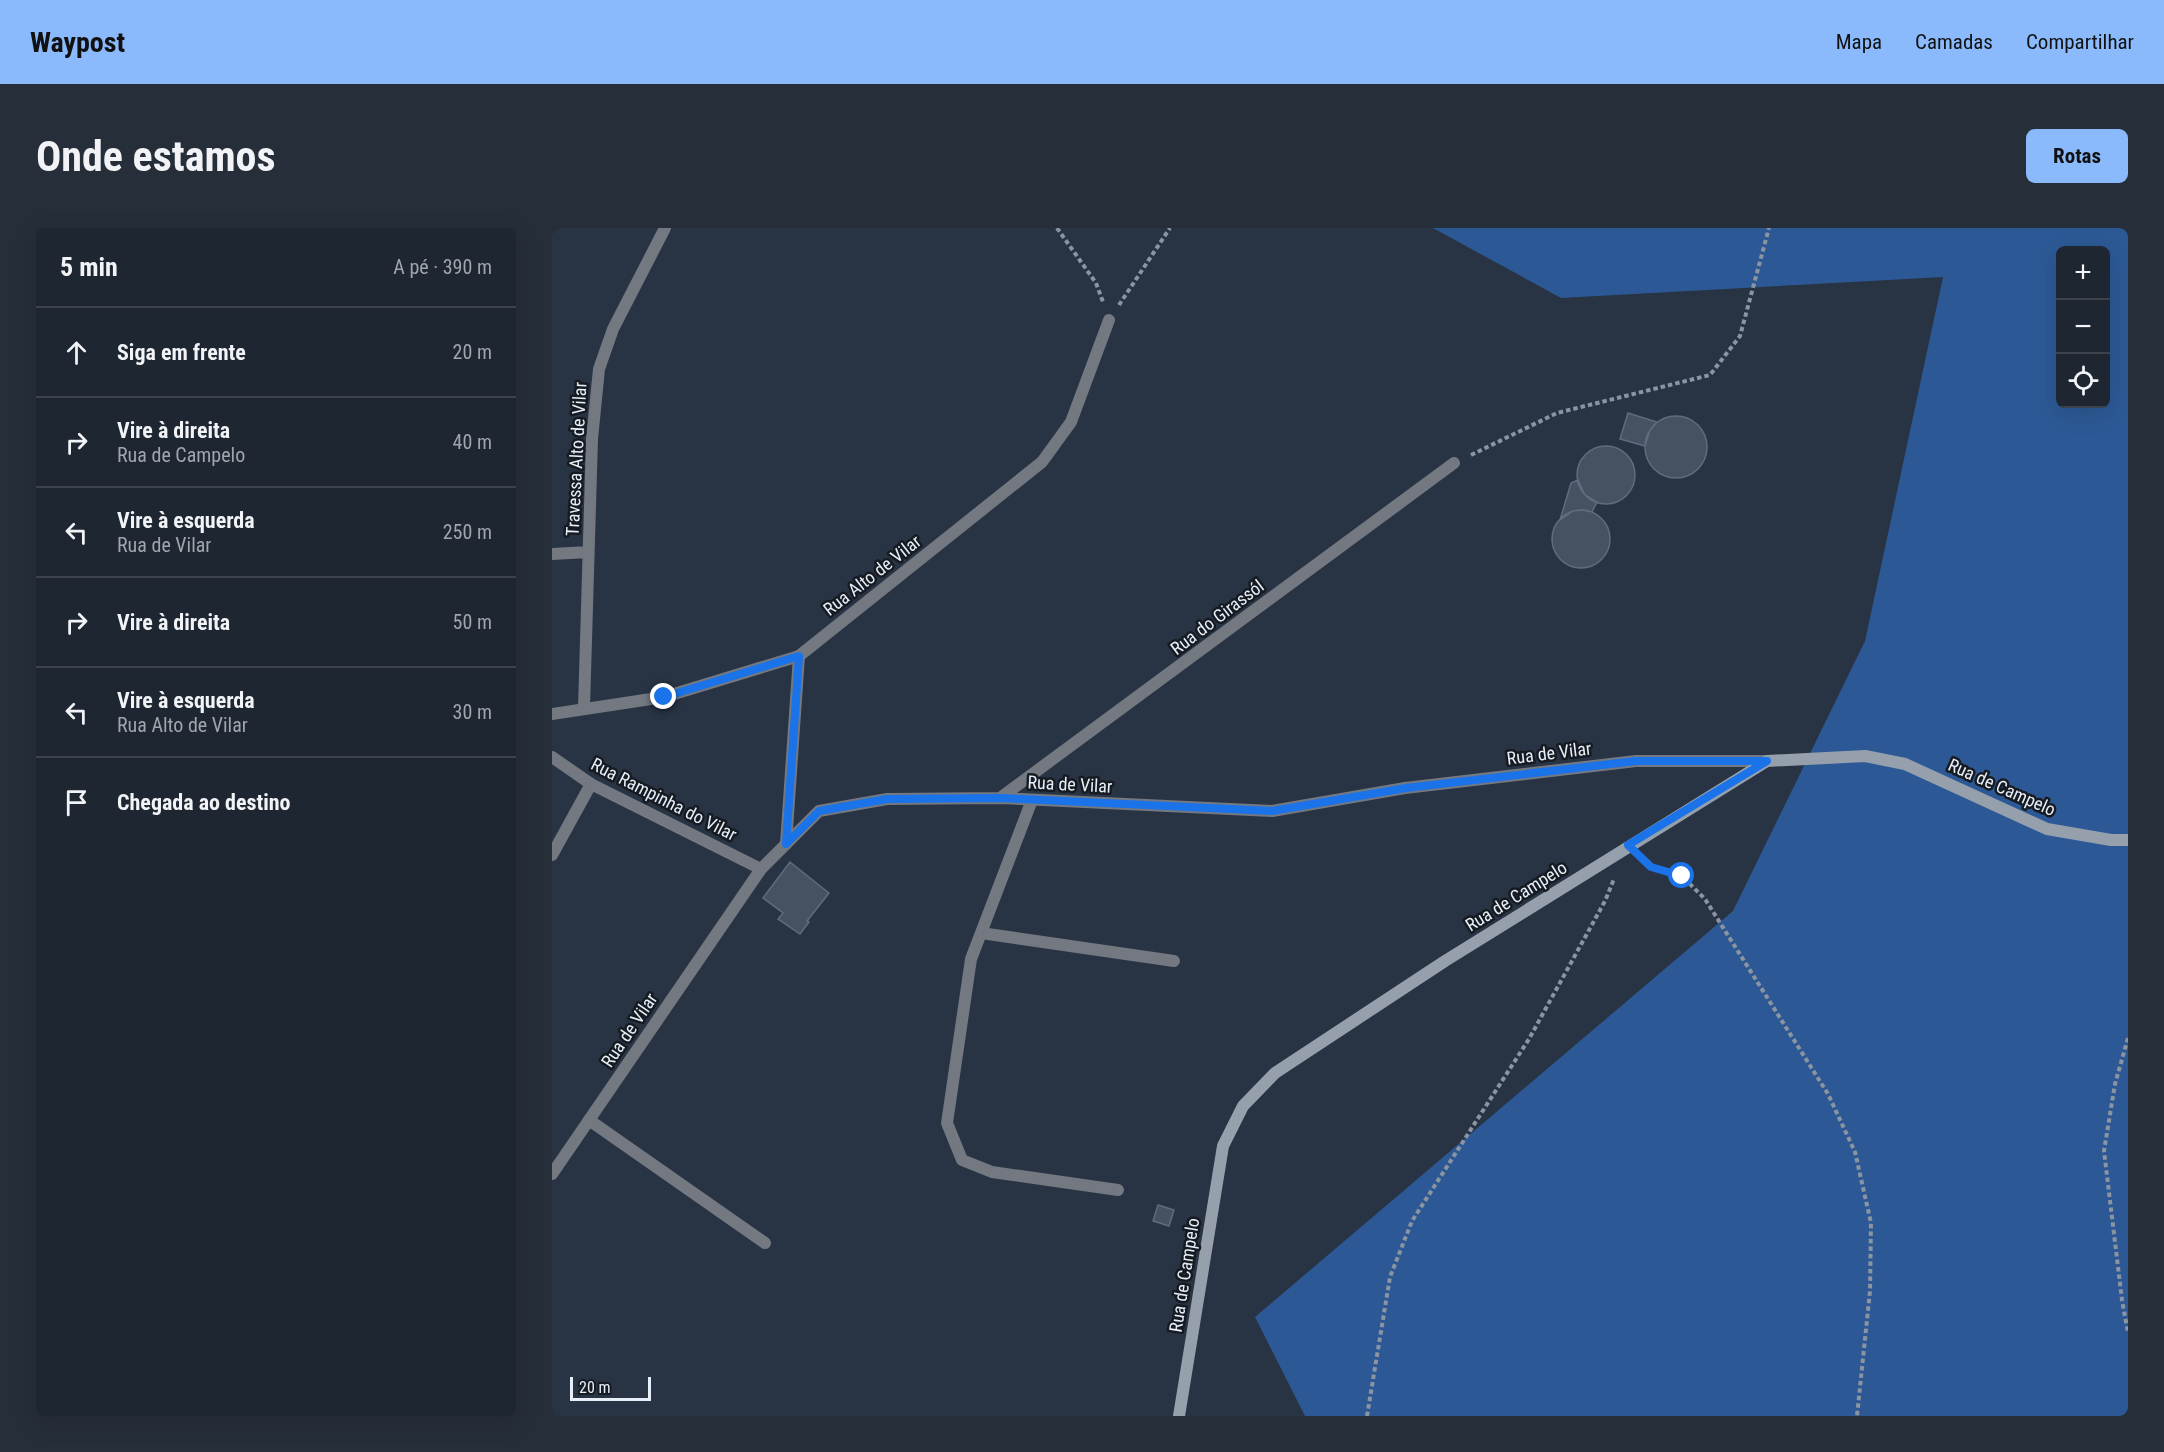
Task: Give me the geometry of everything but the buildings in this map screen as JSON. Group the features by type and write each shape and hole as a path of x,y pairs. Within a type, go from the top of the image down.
{"main road":[{"name":"Rua de Campelo","path":"1179,1416 1223,1146 1243,1106 1275,1073 1445,961 1628,845 1767,761 1865,756 1905,764 2047,829 2111,840 2128,840"}],"street":[{"name":"Travessa Alto de Vilar","path":"584,708 592,439 599,369 613,329 665,228"},
{"name":"Rua Alto de Vilar","path":"552,714 664,697 799,656 1042,462 1071,422 1109,320"},
{"name":"Rua do Girassól","path":"1000,798 1454,463"},
{"path":"552,554 588,552"},
{"path":"786,844 799,656"},
{"name":"Rua Rampinha do Vilar","path":"552,757 591,784 761,869"},
{"name":"Rua de Vilar","path":"552,1174 761,869 819,811 887,799 1000,798 1272,811 1406,788 1636,761 1767,761"},
{"path":"552,855 591,784"},
{"path":"1032,800 971,958 947,1123 962,1160 992,1172 1118,1190"},
{"path":"981,933 1174,961"},
{"path":"589,1120 765,1243"}],"path":[{"path":"1057,228 1096,284 1109,320"},
{"path":"1109,320 1170,228"},
{"path":"1454,463 1557,413 1710,375 1740,336 1769,228"},
{"path":"1367,1416 1390,1276 1412,1221 1529,1039 1605,902 1628,845 1651,867 1682,876 1705,899 1828,1094 1855,1152 1871,1223 1870,1291 1857,1416"},
{"path":"2128,1038 2115,1084 2104,1151 2121,1300 2128,1333"}],"shaded area":[{"path":"1433,228 2128,228 2128,1416 1305,1416 1255,1317 1733,911 1865,641 1943,277 1561,298"}],"route":[{"path":"664,697 799,656 786,844 819,811 887,799 1000,798 1272,811 1406,788 1636,761 1767,761 1628,845 1651,867 1682,876"}]}
